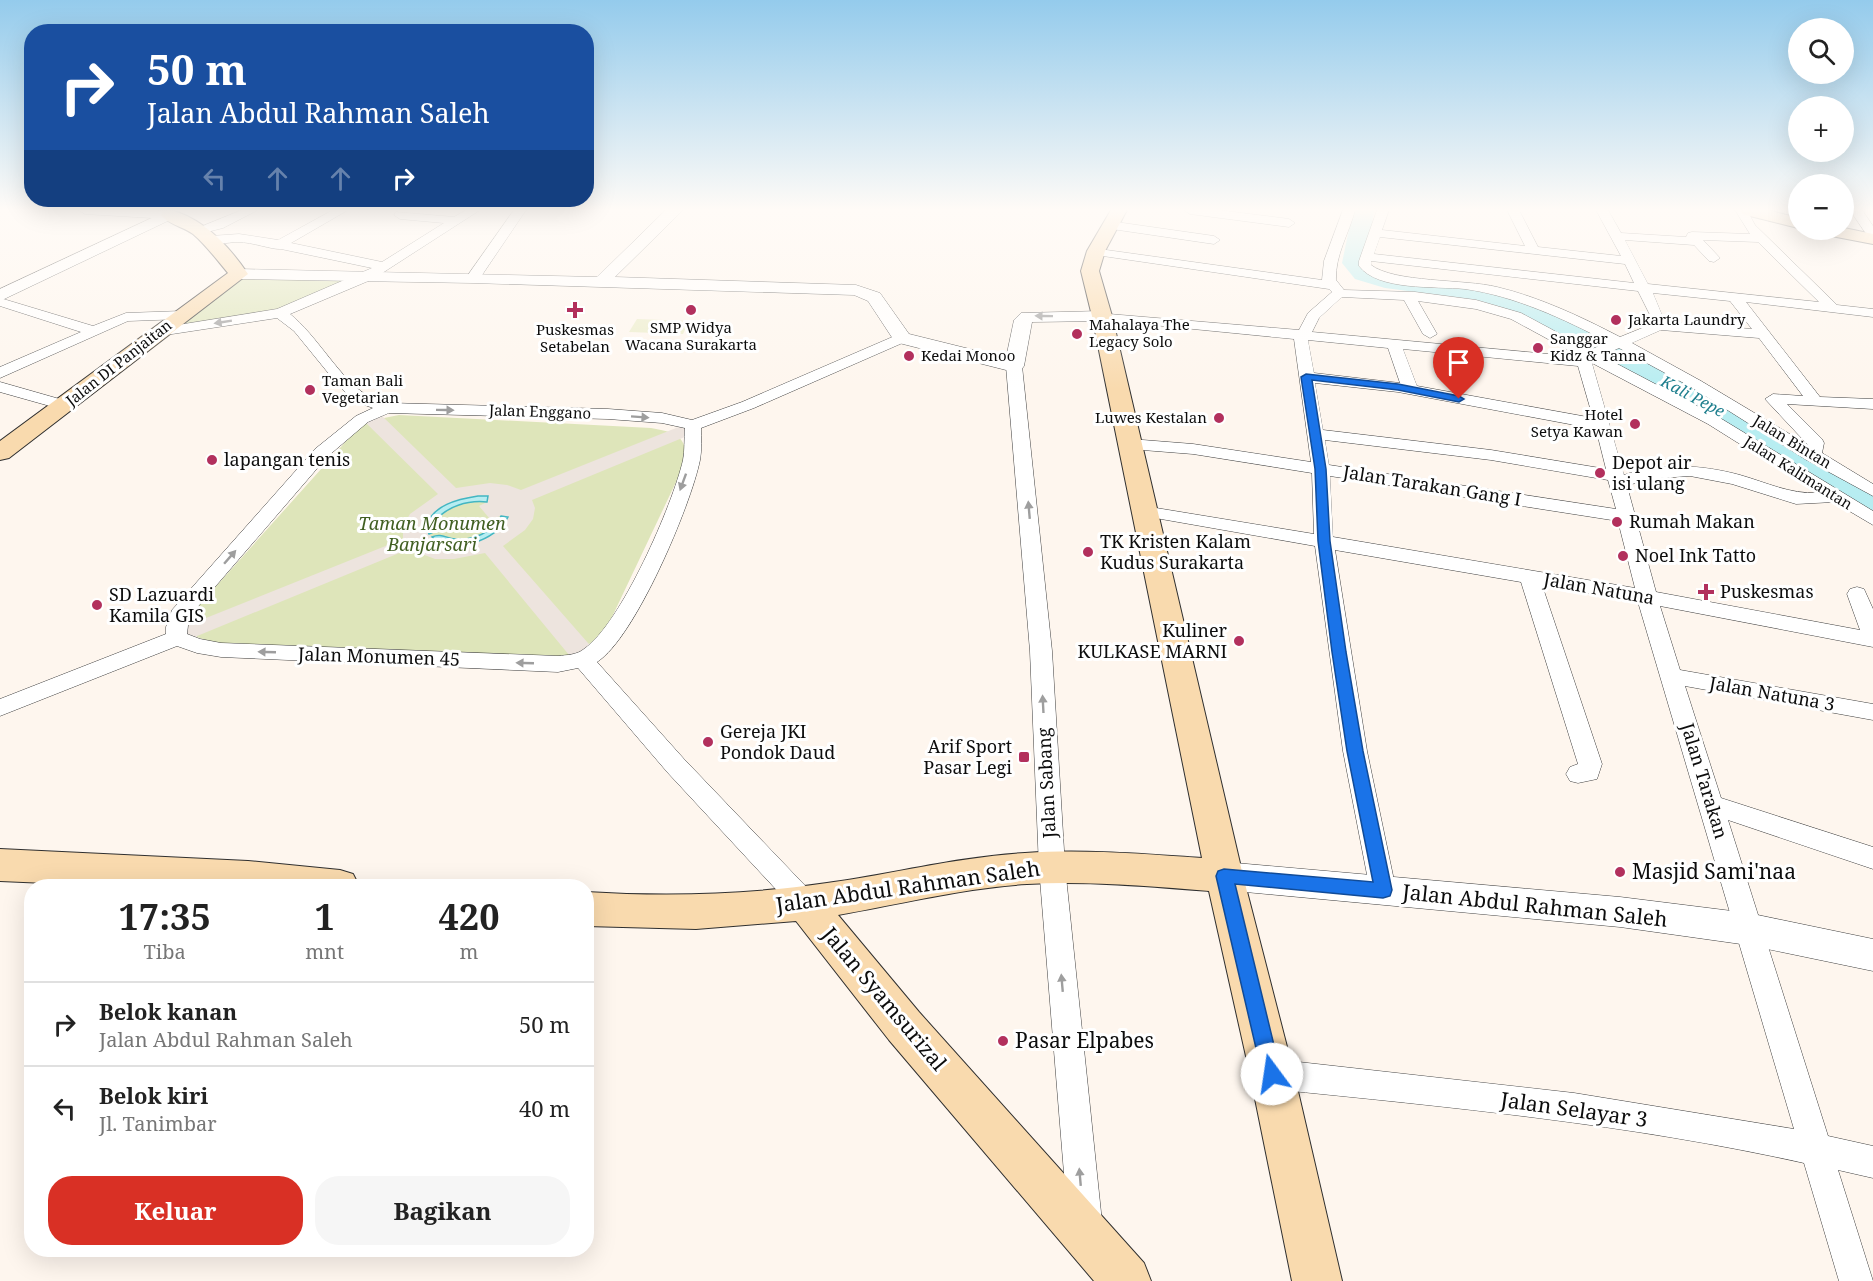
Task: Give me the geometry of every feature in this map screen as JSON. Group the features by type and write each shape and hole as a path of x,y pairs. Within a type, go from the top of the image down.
{"main road":[{"path":"236,270 240,274"},
{"path":"1090,270 1224,876 1272,1074 1317,1281"},
{"name":"Jalan DI Panjaitan","path":"0,453 159,332 240,274"},
{"path":"0,865 260,879"},
{"name":"Jalan Abdul Rahman Saleh","path":"594,909 678,914 805,903 998,871 1052,867 1224,876"},
{"name":"Jalan Syamsurizal","path":"805,903 904,1026 1126,1281"}],"street":[{"path":"0,296 54,270"},
{"path":"159,332 280,313 368,276 377,270"},
{"path":"473,278 479,270"},
{"path":"601,282 614,270"},
{"name":"Jalan Kalimantan","path":"1267,270 1352,295 1409,296 1459,301 1494,308 1601,351 1873,519"},
{"path":"1329,270 1329,276 1336,289 1313,316 1301,340 1321,469 1324,541 1355,751 1383,890"},
{"name":"Jalan Bintan","path":"1372,270 1381,275 1474,287 1510,295 1601,351 1704,388 1873,491"},
{"path":"1468,270 1643,286 1873,313"},
{"path":"1507,270 1509,275"},
{"path":"1635,270 1657,315 1659,326"},
{"path":"1794,270 1833,308"},
{"path":"240,274 473,278 863,291 874,297 902,338"},
{"path":"1409,296 1430,334"},
{"path":"1735,298 1814,399"},
{"path":"0,302 94,331"},
{"path":"280,313 299,328 343,382 360,398 387,408"},
{"path":"0,373 126,317 182,315"},
{"path":"582,659 593,653 608,639 629,606 654,555 692,460 693,426 748,405 902,338 1014,366 1023,320 1027,316 1102,316 1394,344 1601,351 1659,326 1762,334"},
{"path":"1394,344 1410,389"},
{"name":"Jalan Tarakan","path":"1601,351 1603,425 1647,597 1856,1281"},
{"name":"Jalan Sabang","path":"1014,366 1041,651 1052,867 1086,1235"},
{"path":"1306,377 1410,389 1603,425"},
{"path":"0,387 64,405"},
{"path":"342,434 360,398"},
{"path":"1811,455 1816,450 1816,443 1773,399 1814,399 1873,404"},
{"path":"0,708 177,638 176,627 179,615 321,453 362,419 387,408"},
{"name":"Jalan Enggano","path":"387,408 608,414 662,418 693,426"},
{"path":"1315,434 1491,455 1617,479 1644,474 1690,471 1735,478 1796,499 1836,497"},
{"name":"Jalan Tarakan Gang I","path":"1130,444 1193,449 1628,517"},
{"name":"Jalan Natuna","path":"1144,512 1529,576 1873,638"},
{"path":"1529,576 1590,764 1589,772 1578,774"},
{"path":"1857,594 1873,638"},
{"name":"Jalan Monumen 45","path":"177,638 197,646 221,650 558,664 582,659"},
{"name":"Jalan Syamsurizal","path":"582,659 676,766 805,903"},
{"name":"Jalan Natuna 3","path":"1671,676 1873,712"},
{"path":"1712,805 1873,858"},
{"name":"Jalan Abdul Rahman Saleh","path":"1224,876 1620,912 1748,929 1873,955"},
{"name":"Jalan Selayar 3","path":"1272,1074 1392,1086 1643,1119 1815,1148 1873,1162"}],"green space":[{"path":"241,276 357,278 281,311 169,328"},
{"path":"637,319 689,321 683,334 629,332"},
{"name":"Taman Monumen Banjarsari","path":"399,415 651,428 672,433 681,440 686,452 686,461 603,636 570,655 557,657 214,643 197,637 189,626 192,613 357,429 369,421"}],"shaded area":[{"path":"378,412 456,488 490,483 521,490 686,424 692,434 532,500 535,508 533,519 525,530 503,546 595,651 574,661 485,553 454,559 435,559 409,549 185,641 176,630 403,539 403,526 410,514 438,494 362,419","holes":["478,496 487,496 487,502 479,506 490,519 501,516 495,532 486,537 437,541 429,534 426,527 441,507"]}],"water":[{"path":"488,496 487,502 465,503 451,508 439,516 434,522 436,531 429,534 426,527 429,519 440,508 454,501"},
{"path":"501,516 508,517 494,533 473,543 451,545 432,537 462,539 475,537 493,527"}],"waterway":[{"name":"Kali Pepe","path":"1360,270 1363,274 1393,283 1480,293 1530,308 1730,416 1873,501"}],"place":[{"name":"Puskesmas Setabelan","path":"575,310"},
{"name":"SMP Widya Wacana Surakarta","path":"691,310"},
{"name":"Jakarta Laundry","path":"1616,320"},
{"name":"Mahalaya The Legacy Solo","path":"1077,334"},
{"name":"Sanggar Kidz & Tanna","path":"1538,348"},
{"name":"Kedai Monoo","path":"909,356"},
{"name":"Taman Bali Vegetarian","path":"310,390"},
{"name":"Luwes Kestalan","path":"1219,418"},
{"name":"Hotel Setya Kawan","path":"1635,424"},
{"name":"lapangan tenis","path":"212,460"},
{"name":"Depot air isi ulang","path":"1600,473"},
{"name":"Rumah Makan","path":"1617,522"},
{"name":"TK Kristen Kalam Kudus Surakarta","path":"1088,552"},
{"name":"Noel Ink Tatto","path":"1623,556"},
{"name":"Puskesmas","path":"1706,592"},
{"name":"SD Lazuardi Kamila GIS","path":"97,605"},
{"name":"Kuliner KULKASE MARNI","path":"1239,641"},
{"name":"Gereja JKI Pondok Daud","path":"708,742"},
{"name":"Arif Sport Pasar Legi","path":"1024,757"},
{"name":"Masjid Sami'naa","path":"1620,872"},
{"name":"Pasar Elpabes","path":"1003,1041"}],"route":[{"path":"1272,1074 1224,876 1383,890 1355,751 1339,652 1324,541 1321,469 1306,377 1398,387 1459,399"}]}
